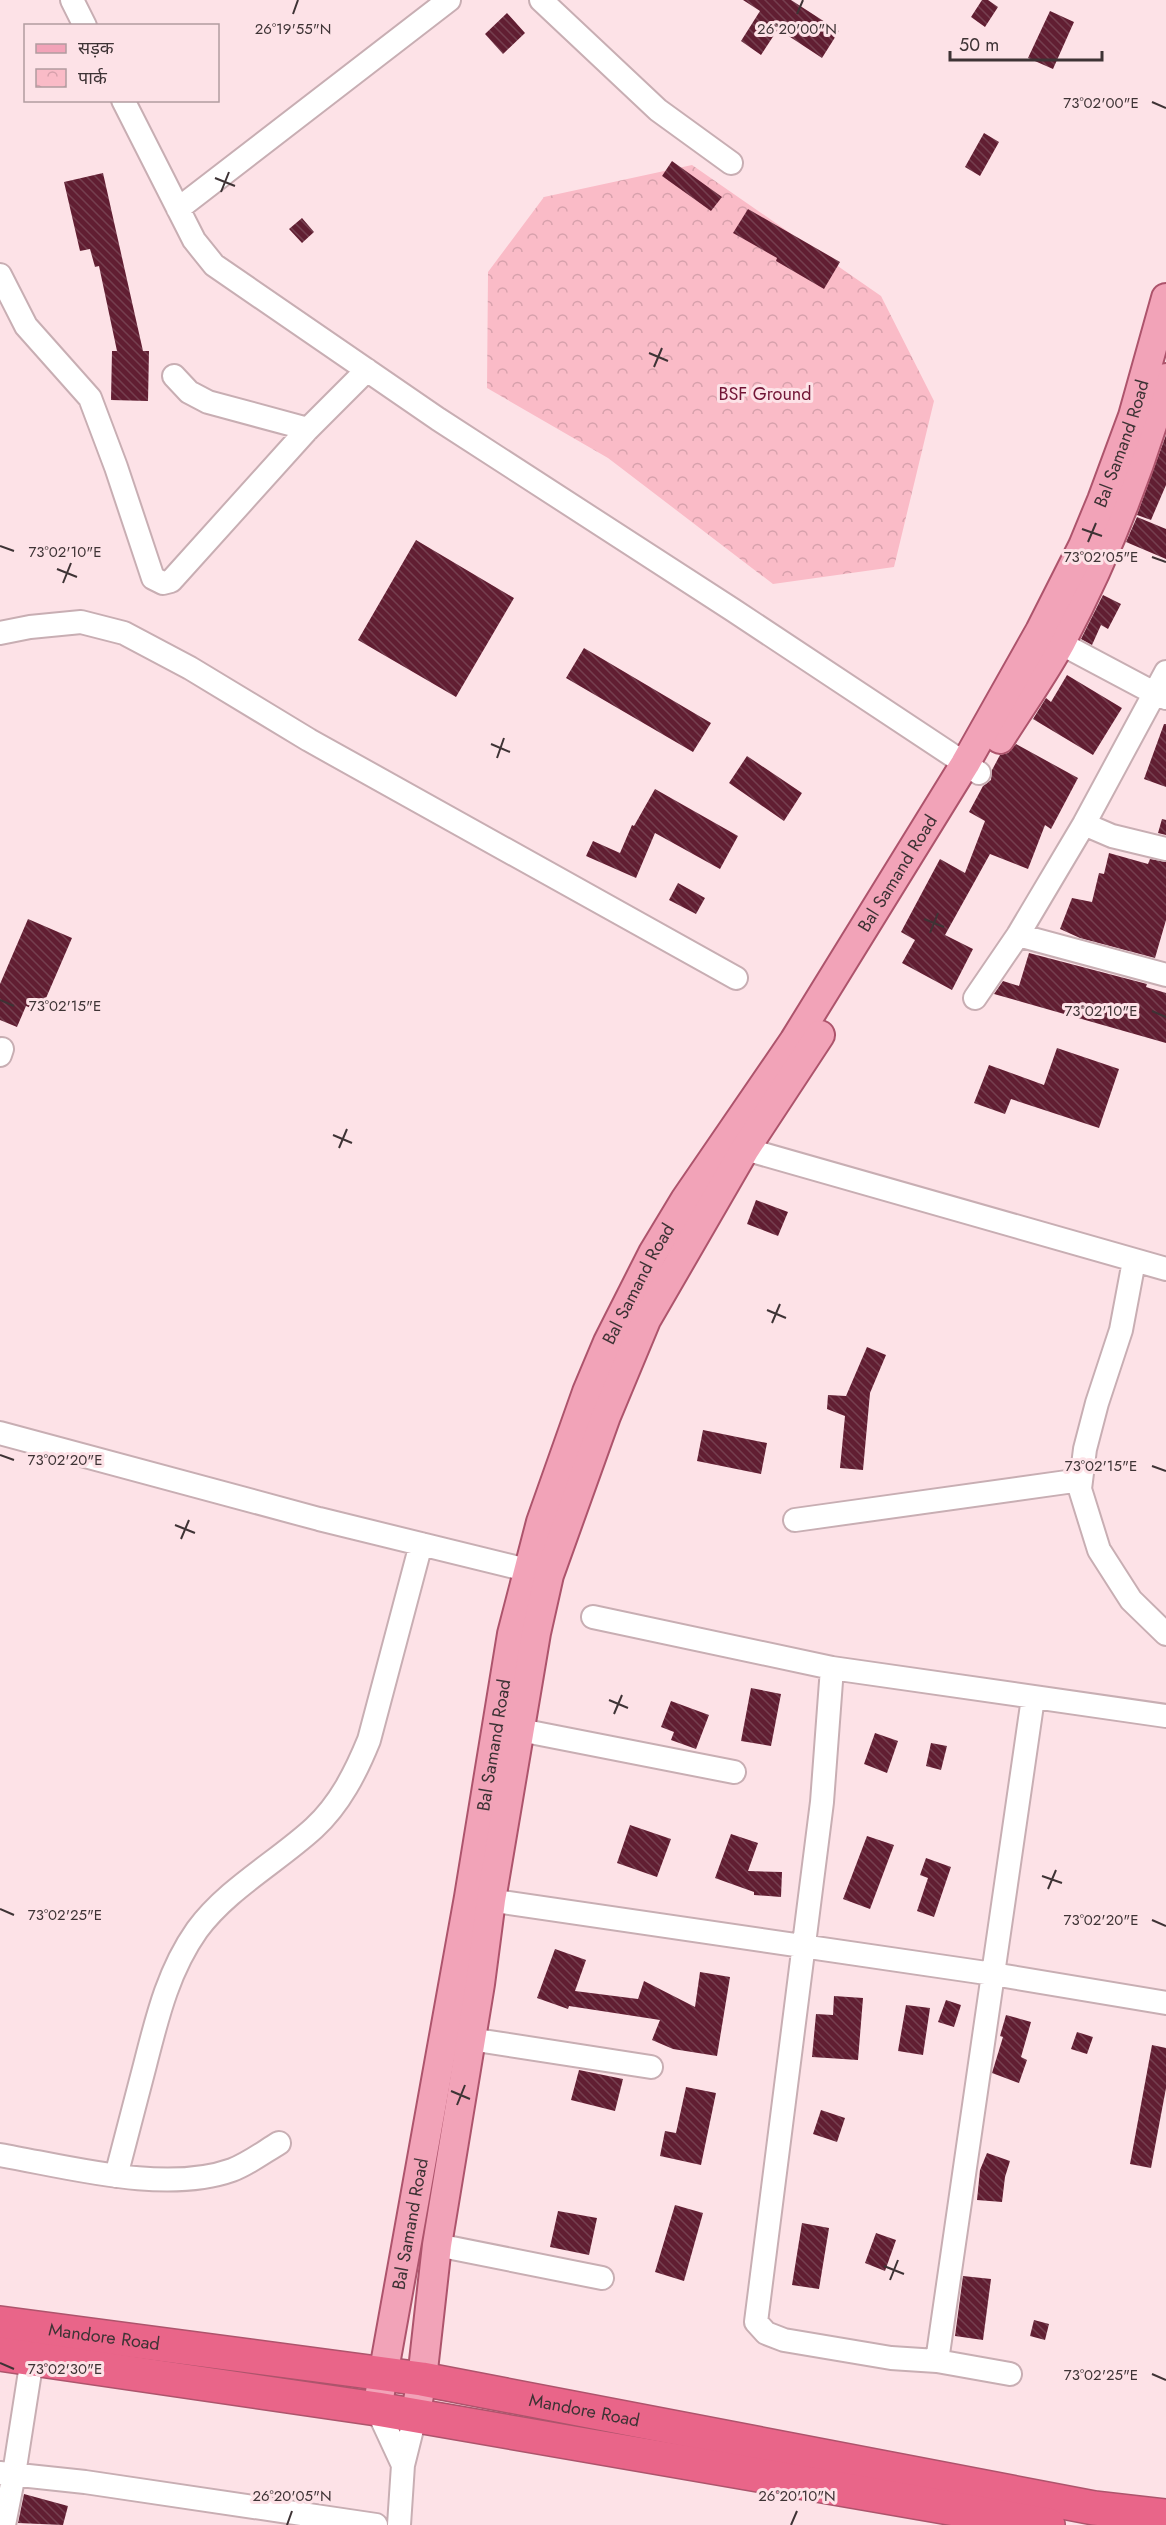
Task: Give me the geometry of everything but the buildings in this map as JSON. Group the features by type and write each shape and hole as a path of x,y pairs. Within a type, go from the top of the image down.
{"highway":[{"name":"Mandore Road","path":"0,2323 34,2343 415,2417 1048,2525"},
{"name":"Mandore Road","path":"0,2354 34,2343 422,2379 1094,2508 1166,2516"}],"main road":[{"name":"Bal Samand Road","path":"415,2417 422,2379 437,2245 470,2039 480,1898 507,1664 527,1570 541,1522 587,1392 608,1342 653,1253 685,1200 794,1041 972,768 1060,643 1110,538 1143,420 1166,298"},
{"name":"Bal Samand Road","path":"377,2409 480,1898 520,1730 536,1633 549,1575 606,1416 646,1320 746,1149 817,1041 972,768 1063,588 1098,509 1166,378"}],"street":[{"path":"72,0 84,24"},
{"path":"541,0 657,110 731,163"},
{"path":"178,209 443,2"},
{"path":"124,102 194,240 214,265 438,419 734,610 972,768"},
{"path":"0,275 26,326 90,398 153,578 163,583 171,581 308,429 367,370"},
{"path":"174,376 189,392 208,402 308,429"},
{"path":"0,633 30,627 81,622 124,633 190,668 309,740 736,978"},
{"path":"1060,643 1160,696"},
{"path":"975,998 1018,935 1160,696 1166,672"},
{"path":"1084,824 1112,836 1166,849"},
{"path":"1018,935 1166,975"},
{"path":"746,1149 1166,1269"},
{"path":"1134,1261 1121,1330 1096,1403 1085,1449 1080,1489 1099,1550 1131,1600 1166,1634"},
{"path":"0,1433 319,1519 527,1570"},
{"path":"795,1520 1081,1480"},
{"path":"116,2176 163,1994 181,1956 198,1929 218,1907 315,1827 336,1803 357,1770 369,1740 421,1544"},
{"path":"593,1617 832,1668 1166,1716"},
{"path":"832,1668 822,1802 756,2322 766,2333 784,2340 891,2358 937,2361 1010,2374"},
{"path":"937,2361 1033,1698"},
{"path":"520,1730 734,1772"},
{"path":"480,1898 1166,2002"},
{"path":"470,2039 651,2067"},
{"path":"0,2156 116,2176 185,2181 232,2170 279,2143"},
{"path":"437,2245 602,2278"},
{"path":"4,2525 7,2474 34,2343"},
{"path":"377,2409 403,2465"},
{"path":"399,2525 403,2465 415,2417"},
{"path":"7,2474 85,2482 376,2525"}],"green space":[{"name":"BSF Ground","path":"692,165 881,296 934,401 894,567 773,584 608,458 487,388 488,272 544,197"}]}
